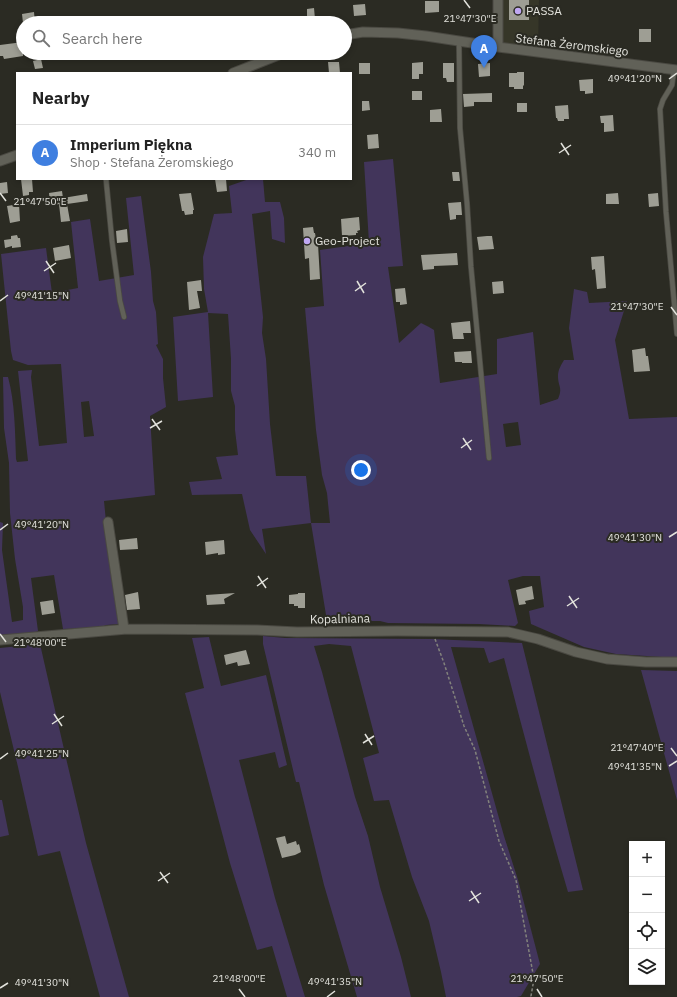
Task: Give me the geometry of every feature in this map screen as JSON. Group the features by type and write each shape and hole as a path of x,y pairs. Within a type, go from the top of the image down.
{"street":[{"path":"498,0 498,47"},
{"name":"Stefana Żeromskiego","path":"352,34 363,32 384,32 426,36 675,70"},
{"path":"236,72 266,60"},
{"path":"0,161 16,155"},
{"path":"108,522 124,630"},
{"name":"Kopalniana","path":"0,640 124,630 508,632 538,639 576,652 607,659 646,662 677,662"}],"lane":[{"path":"459,41 460,128 471,267 489,458"},
{"path":"675,70 672,84 660,109 666,212 677,334"},
{"path":"106,180 112,242 120,301 124,317"}],"path":[{"path":"432,631 464,726 475,750 499,841 516,880 534,978 532,997"}],"shaded area":[{"path":"502,0 539,0 538,49 502,45"},
{"path":"393,159 403,266 388,267 399,343 421,323 434,330 440,383 497,374 497,339 533,332 540,405 558,399 560,392 558,376 560,368 564,360 574,360 569,328 574,289 587,292 589,303 627,301 615,340 629,419 677,417 677,658 616,654 584,647 531,624 529,611 544,607 540,576 523,576 508,580 518,623 515,626 388,623 380,621 327,621 311,523 330,523 327,493 322,475 316,430 305,308 324,306 320,250 369,243 364,162","holes":["518,422 521,445 506,447 503,424"]},
{"path":"246,180 263,180 265,202 280,202 284,218 285,243 272,239 270,211 252,214 263,317 262,333 266,359 270,424 276,476 306,476 311,523 262,529 266,554 250,530 242,494 192,495 189,482 222,479 216,457 238,455 235,430 235,406 231,391 231,359 228,314 208,313 213,397 178,401 173,317 208,312 204,289 203,257 214,214 232,213 229,186"},
{"path":"141,196 151,272 153,301 156,312 158,344 156,345 163,359 166,407 150,416 155,495 104,501 119,624 94,628 63,629 54,575 31,578 38,631 0,636 0,522 3,523 2,550 12,622 23,620 23,607 15,559 10,513 9,463 4,428 3,377 8,377 12,397 17,462 28,461 18,371 32,370 31,377 39,446 67,443 61,364 28,365 13,360 1,254 46,248 52,293 78,288 71,222 90,219 99,281 134,275 126,198","holes":["89,401 94,436 84,437 81,402"]},
{"path":"263,636 285,638 432,639 522,643 583,890 568,892 504,658 489,663 484,648 451,647 504,836 518,880 540,964 521,996 446,997 429,921 412,877 389,800 374,801 363,758 379,753 351,646 329,644 314,646 355,797 368,836 380,887 401,957 411,997 357,997 324,885 299,782 296,782 263,644"},
{"path":"209,637 221,686 266,675 287,765 279,768 275,752 239,760 275,898 305,997 287,997 272,946 257,950 230,863 185,693 204,688 192,638"},
{"path":"40,644 86,843 129,997 100,997 60,851 38,856 0,692 0,648"},
{"path":"641,670 677,671 677,800"},
{"path":"0,800 2,800 9,835 0,837"}],"building":[{"path":"509,0 529,0 529,20 509,20"},
{"path":"425,1 439,1 439,12 425,13"},
{"path":"365,4 366,15 354,16 353,5"},
{"path":"314,8 315,16 307,16 307,9"},
{"path":"34,12 34,16 22,16 22,14"},
{"path":"639,29 651,29 651,42 639,42"},
{"path":"16,43 16,57 4,59 3,56 0,56 0,45"},
{"path":"41,60 43,68 35,69 33,61"},
{"path":"328,62 339,62 340,72 329,72"},
{"path":"423,62 423,74 419,74 419,79 412,79 412,63"},
{"path":"359,63 370,63 370,74 359,74"},
{"path":"443,63 454,63 454,82 447,82 446,78 443,78"},
{"path":"490,63 490,76 479,77 478,64"},
{"path":"524,72 523,89 514,89 514,87 509,87 509,73"},
{"path":"593,79 593,93 585,94 585,91 580,91 579,80"},
{"path":"412,91 422,91 422,100 412,100"},
{"path":"492,93 492,102 474,102 474,106 464,107 463,94"},
{"path":"362,101 369,101 370,110 362,111"},
{"path":"517,103 527,103 527,112 517,112"},
{"path":"568,105 569,119 558,121 556,118 555,106"},
{"path":"441,109 442,122 430,122 430,110"},
{"path":"613,115 614,131 604,132 604,123 601,123 600,116"},
{"path":"378,134 379,148 368,149 367,135"},
{"path":"452,172 459,172 460,181 453,181"},
{"path":"21,180 32,180 33,192 29,192 29,195 23,196"},
{"path":"215,180 226,180 227,191 217,192"},
{"path":"7,182 8,193 0,194 0,183"},
{"path":"62,191 63,198 87,194 88,201 67,204 70,221 61,222 59,204 50,204 49,193"},
{"path":"191,193 194,210 193,214 185,215 184,211 182,211 179,194"},
{"path":"618,193 619,204 606,204 606,194"},
{"path":"658,193 659,206 649,207 648,194"},
{"path":"461,202 462,215 456,215 456,219 450,220 448,203"},
{"path":"19,204 20,221 10,223 7,206"},
{"path":"359,217 360,230 357,231 358,233 356,233 356,235 342,236 341,219"},
{"path":"313,227 317,245 318,244 320,279 310,280 309,258 305,259 303,228"},
{"path":"127,229 128,242 117,243 116,231"},
{"path":"17,235 18,238 20,238 21,247 12,248 12,246 5,248 4,240 11,239 11,236"},
{"path":"492,236 494,249 479,250 477,237"},
{"path":"69,245 71,258 55,261 53,248"},
{"path":"457,253 458,265 434,266 434,269 423,270 421,255"},
{"path":"604,256 606,288 597,289 595,269 592,270 591,257"},
{"path":"201,280 202,291 197,291 200,308 189,310 187,282"},
{"path":"503,281 504,293 493,294 492,282"},
{"path":"405,288 407,304 400,305 400,302 396,302 395,289"},
{"path":"470,321 471,333 463,333 464,339 453,339 451,323"},
{"path":"645,348 646,356 648,356 650,371 634,372 632,350"},
{"path":"471,351 472,363 455,362 454,352"},
{"path":"137,538 138,549 120,550 119,540"},
{"path":"224,540 225,554 218,555 218,553 206,555 205,542"},
{"path":"532,586 534,599 525,601 526,604 519,605 516,590"},
{"path":"138,592 140,609 127,610 125,595"},
{"path":"235,593 224,599 225,604 207,605 206,595"},
{"path":"305,593 305,608 298,608 298,606 294,606 294,604 289,604 289,595"},
{"path":"53,600 55,613 42,615 40,602"},
{"path":"246,650 250,664 238,666 237,662 226,665 224,655"},
{"path":"285,836 287,844 296,841 297,845 299,844 301,852 282,858 276,838"}],"place":[{"name":"PASSA","path":"518,11"},
{"name":"Imperium Piękna","path":"484,68"},
{"name":"Geo-Project","path":"307,241"}]}
